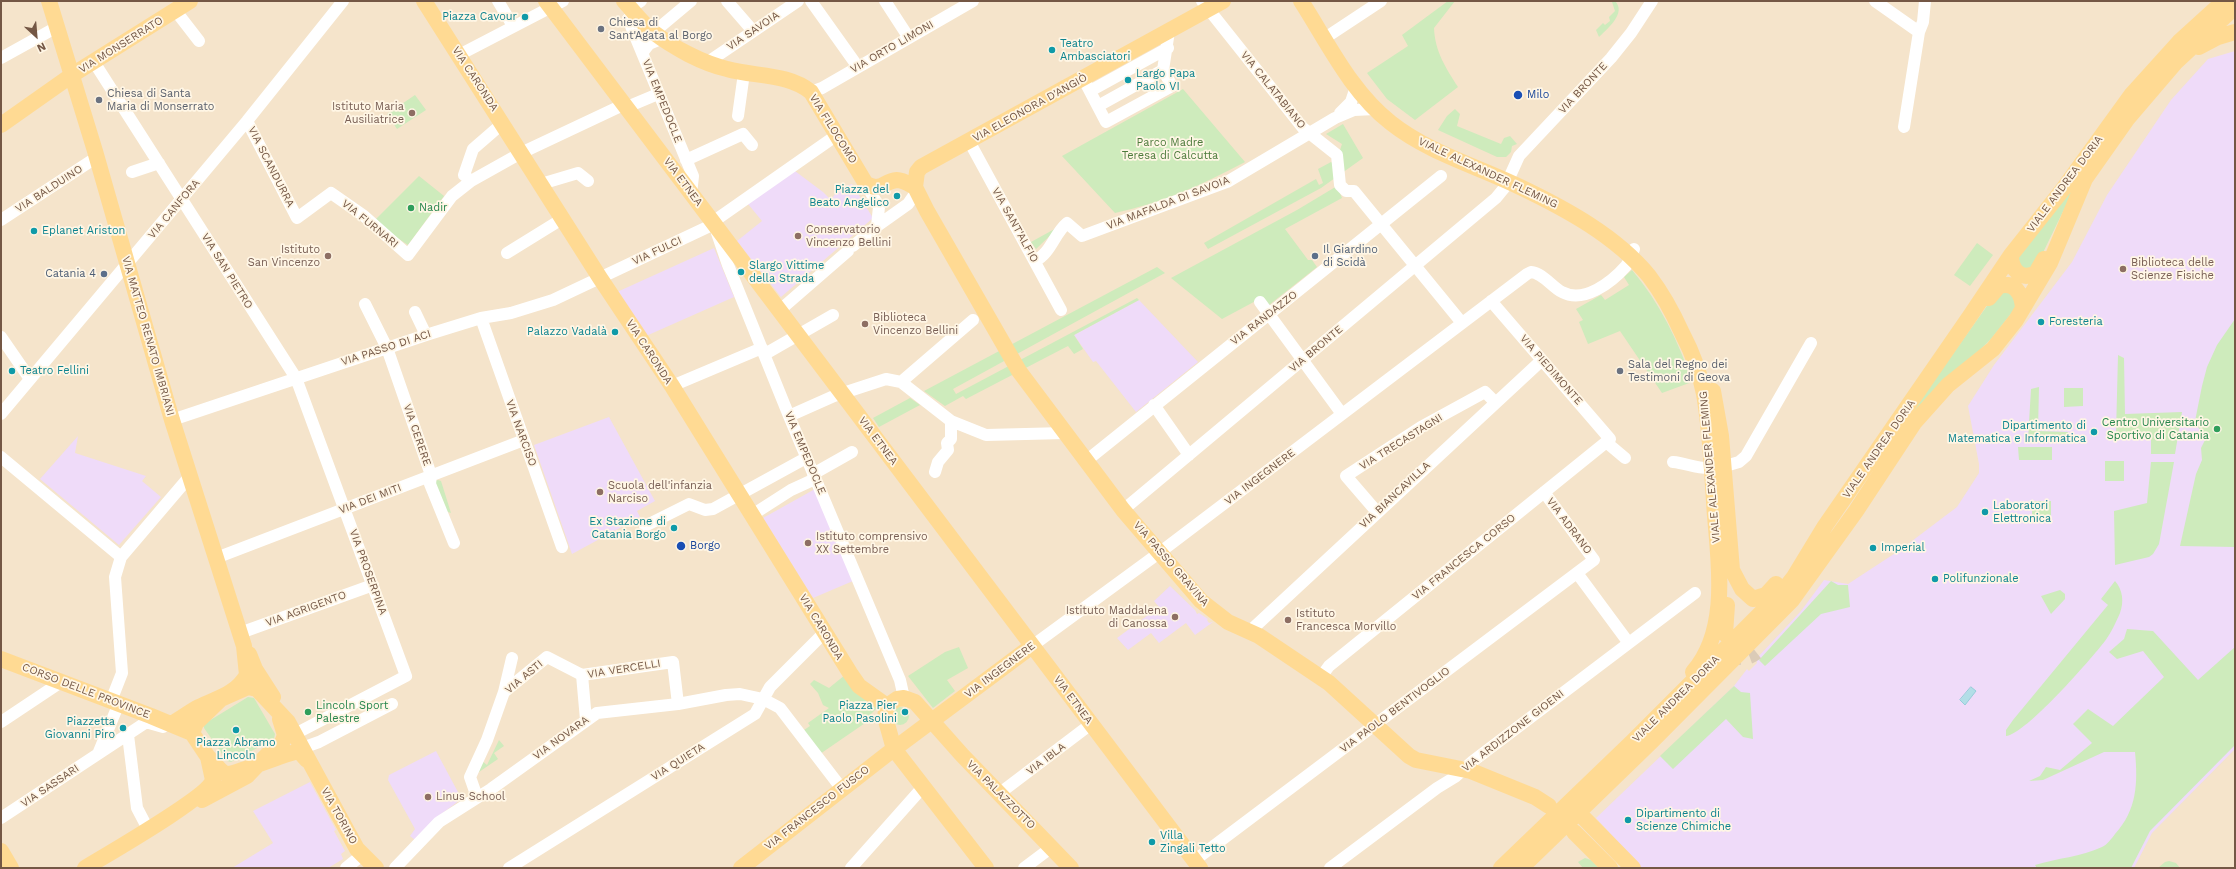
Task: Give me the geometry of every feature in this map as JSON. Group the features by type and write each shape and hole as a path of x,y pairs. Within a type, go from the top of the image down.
{"main road":[{"name":"VIA MATTEO RENATO IMBRIANI","path":"48,1 97,157 172,420 242,640"},
{"name":"VIA MONSERRATO","path":"1,125 72,75 190,1"},
{"name":"VIA CARONDA","path":"424,1 503,123 600,278 672,386 859,686 882,703"},
{"name":"VIA ELEONORA D'ANGIÒ","path":"916,189 917,172 921,168 970,141 1086,85 1169,31 1205,5 1223,1"},
{"path":"1301,1 1328,36"},
{"path":"1310,1 1328,36"},
{"name":"VIALE ANDREA DORIA","path":"1501,868 1634,741 1783,591 1794,577 1825,526 2011,254 2064,188 2132,94 2179,42 2224,1"},
{"name":"VIA ETNEA","path":"554,6 691,194 1198,864"},
{"name":"VIA FILOCOMO","path":"632,6 658,35 708,62 744,73 788,79 801,84 811,92 866,184"},
{"name":"VIALE ANDREA DORIA","path":"1522,868 1779,614 1807,581 1918,418 1948,385 1993,349 2023,308 2050,263 2085,179 2140,102 2175,64 2235,7"},
{"path":"2175,64 2218,37 2235,32"},
{"name":"VIALE ALEXANDER FLEMING","path":"1328,36 1356,87 1375,109 1417,141 1508,179 1562,196 1608,227 1652,281 1678,323 1700,376 1717,467 1732,570 1742,589 1753,599 1766,595 1825,526"},
{"name":"VIALE ALEXANDER FLEMING","path":"1328,36 1360,77 1390,110 1426,135 1508,179"},
{"path":"2011,254 2013,268 2018,274 2027,276 2036,273 2066,210 2085,179"},
{"path":"866,184 874,188 882,187 896,180 905,182 916,189 938,231 1005,348 1019,371 1065,434"},
{"name":"VIALE ALEXANDER FLEMING","path":"1631,256 1655,270 1667,286 1701,350 1711,382 1719,424 1717,467 1720,590 1716,619 1705,655 1699,665 1673,692 1634,741"},
{"path":"1970,316 1987,300 1995,288 2003,284 2014,286 2018,290 2023,308"},
{"path":"1706,409 1714,436 1727,588 1724,634"},
{"name":"VIA PASSO GRAVINA","path":"1065,434 1123,510 1159,553 1201,601 1228,622 1281,650 1321,677 1342,693 1409,756 1416,760 1463,769 1535,797 1549,806"},
{"path":"1756,652 1805,598 1845,536 1856,511"},
{"path":"242,640 247,675 242,682 221,699 196,723 193,734 208,757 224,773 257,765 292,752 301,745"},
{"path":"85,868 148,828 188,805 206,798 247,776 284,740 285,731 273,697 242,640"},
{"name":"VIA INGEGNERE","path":"894,749 1032,646"},
{"name":"CORSO DELLE PROVINCE","path":"1,659 115,702 193,734"},
{"path":"171,724 199,707 245,688 252,687 261,692 278,711"},
{"path":"904,698 882,703 894,749 986,868"},
{"name":"VIA PALAZZOTTO","path":"904,698 914,702 930,721 1071,868"},
{"name":"VIA TORINO","path":"278,711 288,722 362,855 376,868"},
{"name":"VIA FRANCESCO FUSCO","path":"741,868 894,749"},
{"path":"188,805 208,788 213,780 208,757"},
{"path":"1579,812 1633,868"},
{"path":"1574,832 1610,868"},
{"path":"1,851 11,868"}],"street":[{"name":"VIA CANFORA","path":"1,414 182,200 343,1"},
{"path":"498,1 511,27"},
{"path":"642,53 691,1"},
{"path":"726,1 753,31"},
{"name":"VIA SAVOIA","path":"708,62 798,1"},
{"path":"811,1 858,67"},
{"path":"885,1 909,38"},
{"name":"VIA ORTO LIMONI","path":"811,92 858,67 973,1"},
{"path":"1328,36 1381,1"},
{"name":"VIA BRONTE","path":"1123,510 1496,198 1508,179 1519,156 1611,58 1638,23 1652,1"},
{"path":"1875,1 1919,32"},
{"path":"1904,127 1925,1"},
{"name":"VIA CALATABIANO","path":"1205,5 1308,133 1337,155 1340,181 1346,191 1354,191 1462,323"},
{"path":"459,55 554,6"},
{"name":"VIA EMPEDOCLE","path":"632,6 628,19 693,176 691,194"},
{"path":"175,10 199,41"},
{"path":"1,58 57,27"},
{"path":"1168,48 1086,85 1106,122 1172,86 1163,70 1168,48 1169,31"},
{"name":"VIA SAN PIETRO","path":"94,62 296,378"},
{"path":"1098,106 1163,70"},
{"path":"738,116 744,73"},
{"path":"1335,118 1351,102 1356,87"},
{"name":"VIA FURNARI","path":"331,193 364,216 408,255 452,196 471,181 521,153 626,106 658,94"},
{"path":"1335,118 1354,110 1375,109"},
{"name":"VIA MAFALDA DI SAVOIA","path":"1035,261 1050,249 1055,238 1067,223 1082,236 1177,202 1227,182 1335,118"},
{"name":"VIA SCANDURRA","path":"247,121 297,218 331,193"},
{"path":"471,181 464,175 473,149 503,123"},
{"path":"686,160 743,134 752,145"},
{"name":"VIA FULCI","path":"600,278 714,224 723,215 837,135"},
{"name":"VIA SANT'ALFIO","path":"970,141 1061,310"},
{"path":"664,157 681,148"},
{"name":"VIA BALDUINO","path":"1,220 97,157"},
{"path":"132,172 159,163"},
{"path":"541,184 578,172 588,181"},
{"name":"VIA RANDAZZO","path":"1086,461 1441,176"},
{"path":"866,184 879,207 876,226"},
{"path":"780,310 876,226 908,204 916,189"},
{"path":"507,253 562,219"},
{"name":"VIA EMPEDOCLE","path":"714,224 728,265 806,458 900,680 904,698"},
{"name":"VIA INGEGNERE","path":"1032,646 1159,553 1491,300 1531,272 1538,274 1563,293 1578,294 1592,292 1606,284 1631,256"},
{"name":"VIA PASSO DI ACI","path":"172,420 426,335 481,318 511,313 553,300 600,278"},
{"name":"VIA PIEDIMONTE","path":"1491,300 1608,440 1625,458"},
{"path":"1260,302 1342,414"},
{"name":"VIA CERERE","path":"365,304 387,348 431,475 430,484 454,543"},
{"path":"415,312 426,335"},
{"path":"672,386 799,336 833,315"},
{"name":"VIA NARCISO","path":"481,318 562,547"},
{"path":"902,382 973,320"},
{"path":"2,339 30,379"},
{"path":"1673,462 1684,463 1698,468 1717,467 1739,462 1746,456 1811,343"},
{"name":"VIA BIANCAVILLA","path":"1249,632 1542,360"},
{"name":"VIA PROSERPINA","path":"296,378 406,676 372,694"},
{"path":"789,416 842,394 886,379 902,382 951,421 986,435 1065,434"},
{"name":"VIA TRECASTAGNI","path":"1377,512 1346,476 1421,427 1485,392 1495,402"},
{"path":"1154,405 1189,455"},
{"path":"935,472 938,462 948,450 947,443 951,439 951,421"},
{"name":"VIA DEI MITI","path":"216,558 524,440"},
{"name":"VIA FRANCESCA CORSO","path":"1321,677 1329,666 1608,440"},
{"path":"752,515 852,452"},
{"path":"1,457 120,557"},
{"path":"645,526 686,505 711,510 806,458"},
{"path":"98,754 115,702 122,673 115,577 120,557 190,476"},
{"name":"VIA ADRANO","path":"1544,492 1594,560"},
{"name":"VIA PAOLO BENTIVOGLIO","path":"1198,864 1375,724 1594,560"},
{"path":"1577,573 1628,642"},
{"name":"VIA AGRIGENTO","path":"242,640 373,585"},
{"name":"VIA ARDIZZONE GIOENI","path":"1330,868 1437,788 1444,785 1628,642 1695,592"},
{"name":"VIA QUIETA","path":"509,868 755,714 770,687 825,632"},
{"name":"VIA ASTI","path":"477,797 470,777 487,740 504,692 547,657 582,675"},
{"path":"504,692 512,658"},
{"name":"VIA VERCELLI","path":"582,675 673,662 678,704"},
{"path":"582,675 586,720"},
{"path":"1,722 61,682"},
{"path":"372,694 386,707 320,742 301,745 372,694"},
{"name":"VIA NOVARA","path":"395,868 439,822 477,797 491,790 597,713 678,704 726,695 740,694 763,699 780,708 842,789"},
{"name":"VIA SASSARI","path":"1,818 145,723 193,734"},
{"name":"VIA IBLA","path":"1000,793 1091,724"},
{"path":"128,735 137,808 148,828"},
{"path":"1437,788 1442,774 1438,765"},
{"path":"851,868 923,787"},
{"path":"1024,868 1052,847"},
{"path":"346,868 362,855"}],"shaded area":[{"path":"1,1 2235,1 2235,868 1,868"},
{"path":"2235,51 2235,749 2152,833 2134,868 1642,868 1596,818 1734,686 1747,669 1749,671 1757,663 1756,659 1801,611 1824,580 1848,584 1900,550 1957,507 1979,473 1979,464 1968,406 1994,365 2072,262 2107,195 2171,100 2208,59"},
{"name":"Conservatorio Vincenzo Bellini","path":"795,171 823,192 831,200 839,188 852,184 873,218 781,297 737,241 762,221 748,204"},
{"path":"714,248 734,297 646,336 617,292"},
{"path":"1139,300 1198,362 1136,412 1096,361 1093,362 1074,335"},
{"name":"Scuola dell'infanzia Narciso","path":"609,417 655,501 637,511 640,517 572,554 534,445"},
{"path":"78,436 75,453 146,476 142,481 161,497 119,545 40,479"},
{"name":"Istituto comprensivo XX Settembre","path":"815,489 853,581 813,598 763,518"},
{"name":"Istituto Maddalena di Canossa","path":"1170,586 1195,610 1197,614 1199,613 1208,619 1207,620 1209,623 1213,622 1195,635 1186,623 1159,643 1151,633 1128,650 1117,638 1159,607 1154,601"},
{"name":"Linus School","path":"436,751 459,794 460,800 436,818 415,840 410,836 415,829 388,780 389,775"},
{"path":"310,782 336,830 334,831 345,851 341,854 343,859 328,868 232,868 273,843 253,811"}],"green space":[{"path":"1448,1 1455,1 1434,28 1435,37 1436,45 1442,59 1458,87 1415,120 1387,99 1367,73 1408,46 1402,35"},
{"path":"1605,1 1615,1 1619,11 1611,25 1599,37 1596,30 1603,23 1605,25 1610,21 1609,17 1615,11 1612,2"},
{"name":"Parco Madre Teresa di Calcutta","path":"1183,89 1245,162 1182,192 1149,204 1115,213 1062,156"},
{"path":"415,95 426,110 397,129 387,114"},
{"path":"1455,109 1460,114 1457,126 1501,144 1504,138 1510,136 1517,144 1512,146 1511,152 1506,157 1497,157 1438,130 1447,116"},
{"path":"1343,124 1363,158 1321,188 1208,249 1204,243 1316,179 1319,185 1323,183 1318,169 1331,162 1335,165 1342,144 1326,134"},
{"name":"Nadir","path":"419,176 444,196 408,245 387,231 376,219"},
{"path":"2074,183 2072,193 2036,267 2024,272 2016,256"},
{"path":"1337,186 1342,198 1285,229 1308,260 1312,260 1317,267 1269,305 1263,297 1222,319 1171,278 1297,210"},
{"path":"1060,226 1036,249 1031,242"},
{"path":"1977,243 1993,255 1970,286 1954,275"},
{"path":"1157,267 1165,273 953,389 956,394 1137,298 1139,300 1074,335 1083,349 1074,354 1068,346 966,399 963,396 945,406 924,391"},
{"path":"1632,270 1660,309 1668,323 1692,382 1662,393 1620,331 1588,344 1579,322 1583,320 1576,309 1601,295 1605,300 1629,285 1624,277"},
{"path":"2010,289 2017,306 1991,339 1897,433 1994,296"},
{"name":"Centro Universitario Sportivo di Catania","path":"2235,319 2235,547 2180,546 2196,474 2202,460 2201,448 2205,440 2195,421 2202,386 2207,367 2217,345"},
{"path":"2118,355 2124,358 2125,414 2182,412 2175,454 2151,454 2151,434 2116,433"},
{"path":"2039,387 2038,431 2068,432 2067,440 2028,439 2031,389"},
{"path":"2064,388 2083,388 2083,406 2064,407"},
{"path":"910,398 920,405 879,427 873,418"},
{"path":"2018,447 2052,447 2052,460 2019,460"},
{"path":"2105,461 2124,461 2124,481 2105,481"},
{"path":"2151,462 2174,462 2159,544 2153,554 2149,557 2115,565 2114,511 2147,503"},
{"path":"435,481 441,481 451,513 445,511"},
{"path":"2032,501 2051,501 2051,520 2032,520"},
{"path":"1831,581 1838,585 1848,585 1850,607 1821,614 1765,666 1759,660"},
{"path":"2115,581 2120,588 2122,605 2120,613 2107,638 2073,678 2042,710 2028,723 2006,736 2006,730 2013,720 2108,605 2101,599"},
{"path":"2060,590 2065,594 2065,599 2051,614 2041,596"},
{"path":"2127,629 2153,631 2198,680 2235,647 2235,745 2150,831 2131,868 2037,868 2035,865 2086,853 2104,846 2122,825 2132,806 2136,785 2135,752 2104,752 2043,780 2029,781 2040,776 2046,767 2060,770 2092,743 2073,724 2088,709 2113,726 2164,677 2143,651 2117,659 2109,652 2124,639"},
{"path":"959,647 968,668 947,680 955,691 933,708 908,676 945,652"},
{"path":"845,675 878,707 870,715 871,719 820,754 804,730 810,726 808,723 829,708 823,705 818,693 810,684 814,680 829,688"},
{"path":"1734,686 1741,692 1750,693 1753,739 1743,737 1726,719 1673,769 1660,756"},
{"path":"248,697 254,698 275,734 274,739 231,762 227,761 204,728 204,724"},
{"path":"900,707 906,710 909,716 906,722 900,725 894,722 891,716 894,710"},
{"path":"499,740 504,746 494,753 498,759 479,772 482,761 487,765"},
{"path":"1585,858 1591,860 1599,868 1583,868 1578,862"},
{"path":"2169,861 2176,863 2180,868 2158,868 2165,862"}],"water":[{"path":"1971,687 1976,691 1965,705 1960,700"}],"tunnel":[{"path":"1728,649 1737,656 1741,657 1752,655 1756,652"}],"place":[{"name":"Piazza Cavour","path":"525,17"},
{"name":"Chiesa di Sant'Agata al Borgo","path":"601,29"},
{"name":"Teatro Ambasciatori","path":"1052,50"},
{"name":"Largo Papa Paolo VI","path":"1128,80"},
{"name":"Milo","path":"1518,95"},
{"name":"Chiesa di Santa Maria di Monserrato","path":"99,100"},
{"name":"Istituto Maria Ausiliatrice","path":"412,113"},
{"name":"Piazza del Beato Angelico","path":"897,196"},
{"name":"Nadir","path":"411,208"},
{"name":"Eplanet Ariston","path":"34,231"},
{"name":"Conservatorio Vincenzo Bellini","path":"798,236"},
{"name":"Istituto San Vincenzo","path":"328,256"},
{"name":"Il Giardino di Scidà","path":"1315,256"},
{"name":"Biblioteca delle Scienze Fisiche","path":"2123,269"},
{"name":"Slargo Vittime della Strada","path":"741,272"},
{"name":"Catania 4","path":"104,274"},
{"name":"Foresteria","path":"2041,322"},
{"name":"Biblioteca Vincenzo Bellini","path":"865,324"},
{"name":"Palazzo Vadalà","path":"615,332"},
{"name":"Teatro Fellini","path":"12,371"},
{"name":"Sala del Regno dei Testimoni di Geova","path":"1620,371"},
{"name":"Centro Universitario Sportivo di Catania","path":"2217,429"},
{"name":"Dipartimento di Matematica e Informatica","path":"2094,432"},
{"name":"Scuola dell'infanzia Narciso","path":"600,492"},
{"name":"Laboratori Elettronica","path":"1985,512"},
{"name":"Ex Stazione di Catania Borgo","path":"674,528"},
{"name":"Istituto comprensivo XX Settembre","path":"808,543"},
{"name":"Borgo","path":"681,546"},
{"name":"Imperial","path":"1873,548"},
{"name":"Polifunzionale","path":"1935,579"},
{"name":"Istituto Maddalena di Canossa","path":"1175,617"},
{"name":"Istituto Francesca Morvillo","path":"1288,620"},
{"name":"Lincoln Sport Palestre","path":"308,712"},
{"name":"Piazza Pier Paolo Pasolini","path":"905,712"},
{"name":"Piazzetta Giovanni Piro","path":"123,728"},
{"name":"Piazza Abramo Lincoln","path":"236,730"},
{"name":"Linus School","path":"428,797"},
{"name":"Dipartimento di Scienze Chimiche","path":"1628,820"},
{"name":"Villa Zingali Tetto","path":"1152,842"}]}
